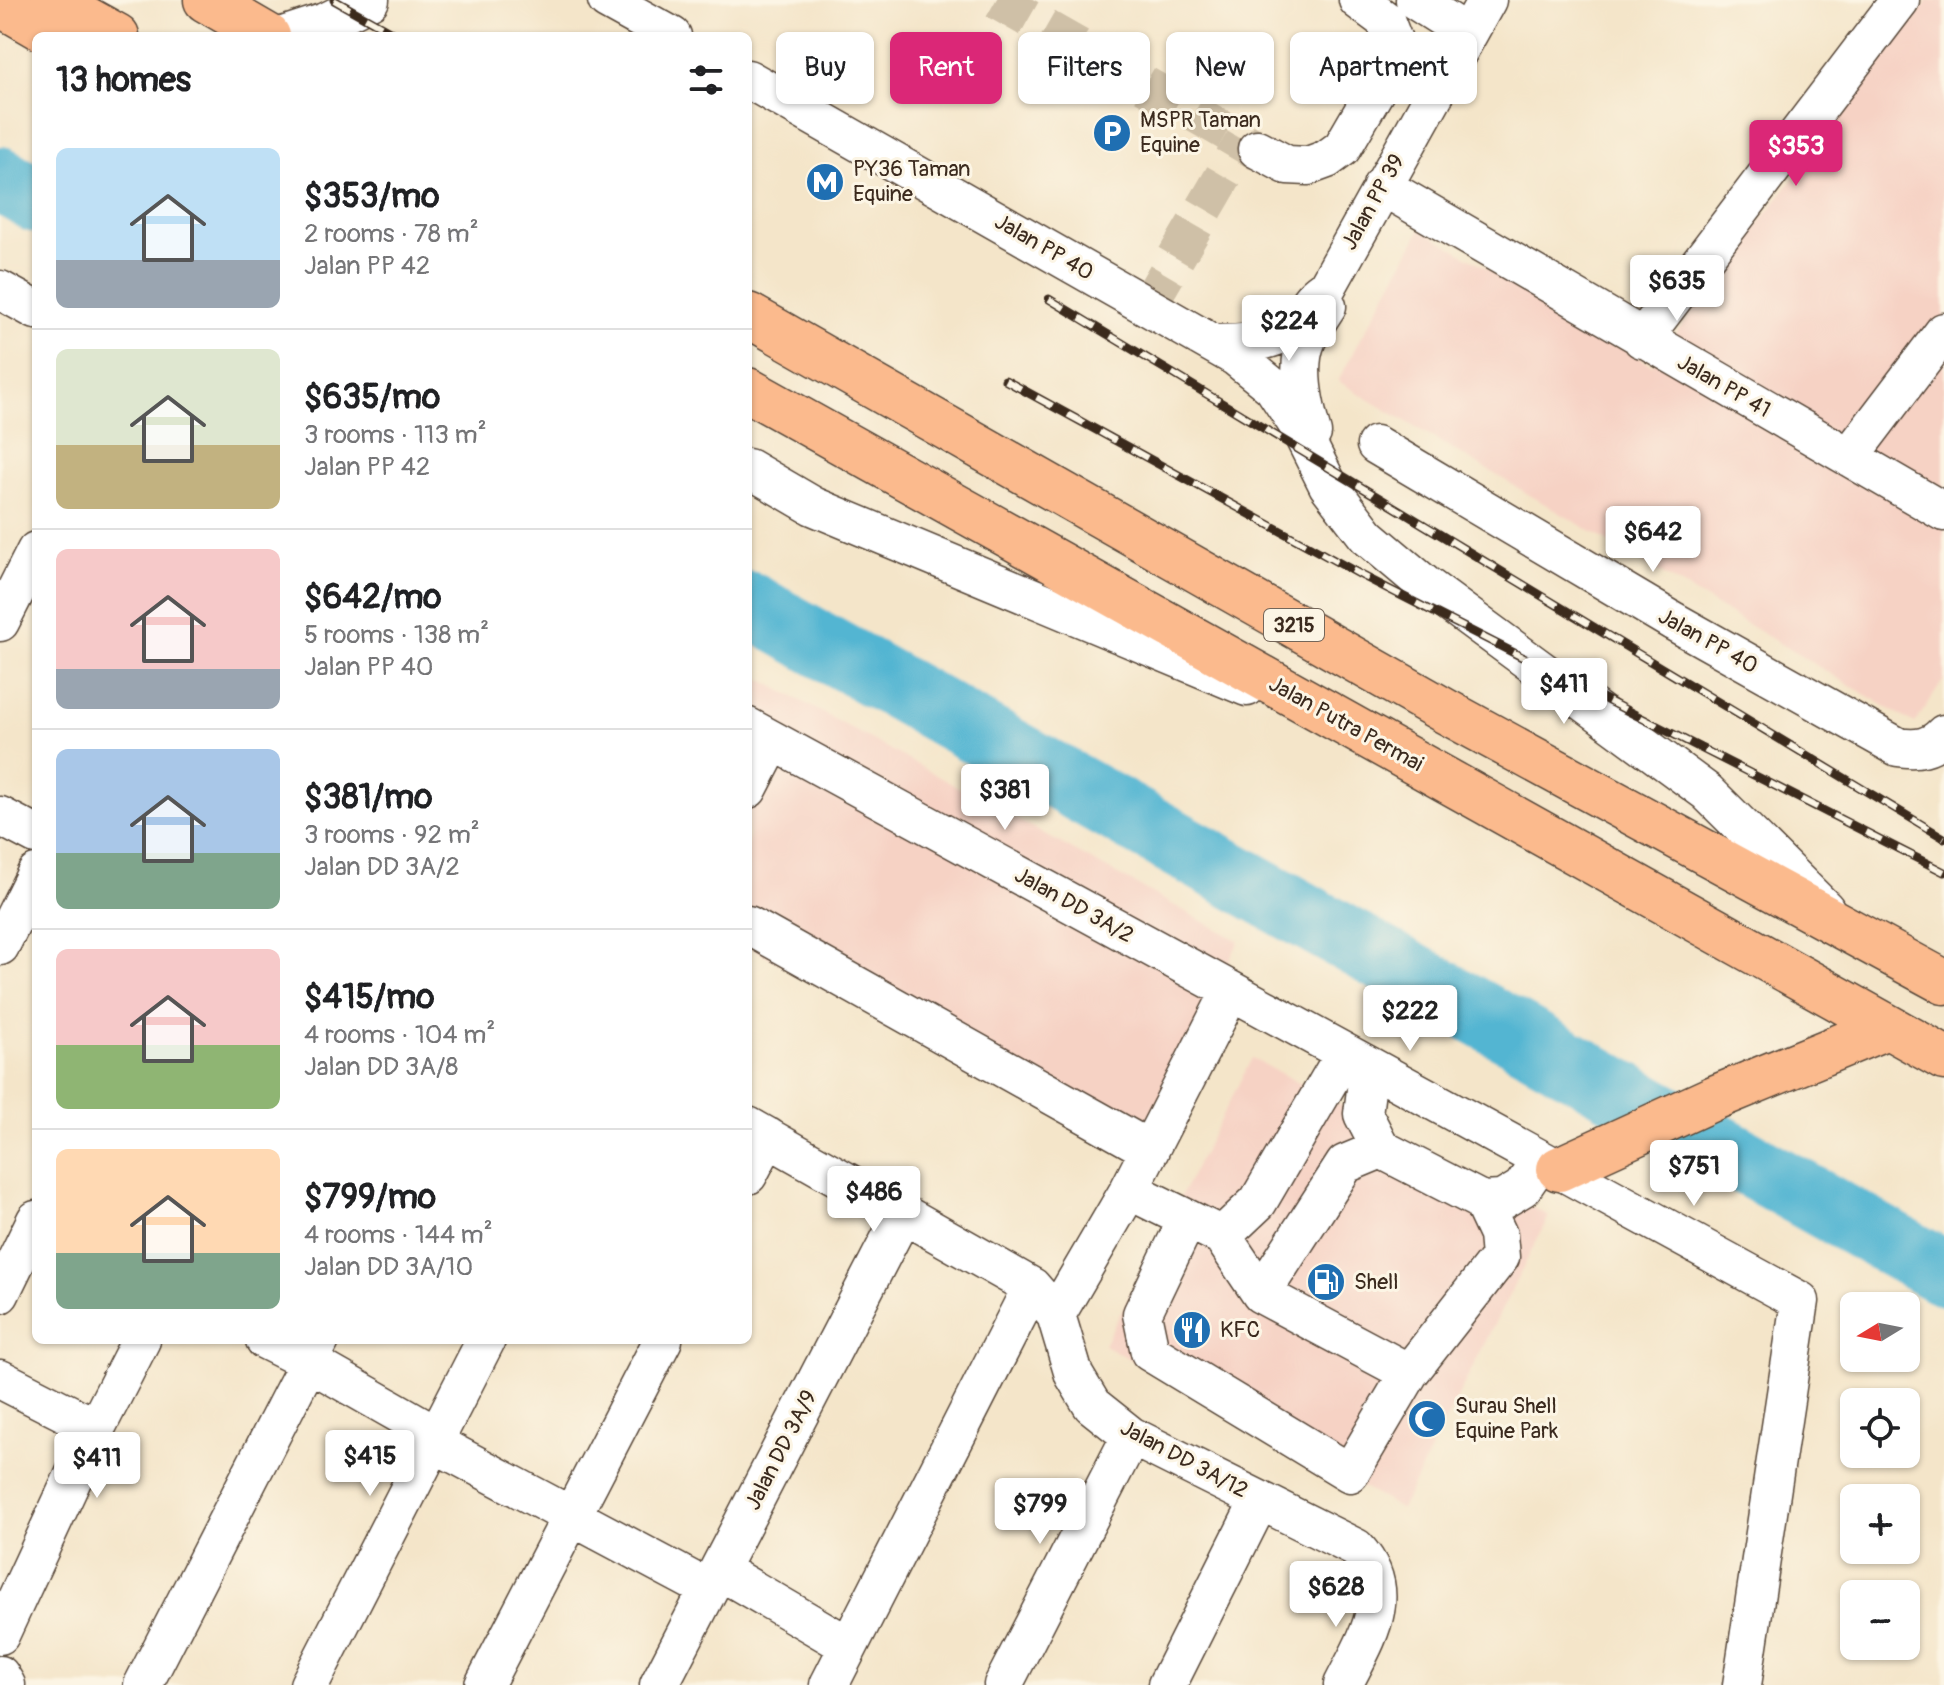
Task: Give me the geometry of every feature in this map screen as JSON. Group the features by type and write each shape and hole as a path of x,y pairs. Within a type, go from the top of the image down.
{"main road":[{"path":"52,0 110,32"},
{"path":"206,0 261,32"},
{"path":"0,4 48,32"},
{"name":"3215","path":"752,317 1445,711 1944,982"},
{"name":"Jalan Putra Permai","path":"752,392 1944,1058"},
{"path":"1550,1165 1603,1148 1714,1098 1887,1027"}],"street":[{"path":"295,32 326,22 370,0"},
{"path":"607,0 665,32"},
{"path":"1257,149 1287,165 1308,166 1327,159 1342,148 1388,69 1394,43 1385,20 1358,0"},
{"path":"1415,0 1465,32"},
{"name":"Jalan PP 39","path":"1469,32 1487,0"},
{"path":"1642,339 1900,0"},
{"name":"Jalan PP 40","path":"752,81 1236,357 1273,387 1298,425 1328,485"},
{"name":"Jalan PP 39","path":"1214,344 1243,343 1281,333 1292,326 1313,296 1327,287 1428,104"},
{"name":"Jalan PP 41","path":"1382,186 1944,512"},
{"path":"1327,287 1328,304 1306,342 1302,362 1308,419 1328,485 1367,536 1424,584 1707,792 1844,928"},
{"path":"0,290 32,308"},
{"path":"1849,457 1944,332"},
{"name":"Jalan PP 40","path":"1376,445 1739,658 1898,747 1933,741"},
{"path":"752,470 813,506 1371,739"},
{"path":"0,622 32,559"},
{"path":"752,771 760,734"},
{"name":"Jalan DD 3A/2","path":"760,734 1800,1301 1742,1685"},
{"path":"0,816 32,833"},
{"path":"0,946 32,882"},
{"path":"752,927 1150,1150"},
{"path":"829,1685 1044,1301 1129,1190 1231,991"},
{"path":"1357,1059 1363,1114 1381,1149 1482,1201 1502,1200 1550,1165"},
{"path":"1222,1236 1258,1202 1357,1059"},
{"path":"752,1158 758,1132 903,1214 1044,1301"},
{"path":"1261,1294 1345,1164 1381,1149"},
{"path":"1129,1190 1222,1236 1261,1294 1409,1373"},
{"path":"1187,1220 1142,1314 1150,1352 1350,1473 1409,1373 1500,1257 1498,1235 1482,1201"},
{"name":"Jalan DD 3A/9","path":"659,1685 903,1214"},
{"path":"0,1294 32,1228"},
{"name":"Jalan DD 3A/12","path":"1044,1301 1074,1375 1092,1405 1131,1436 1356,1548 1368,1562 1375,1580 1377,1603 1373,1625 1343,1685"},
{"path":"0,1635 96,1428 139,1344"},
{"path":"283,1344 315,1351 435,1439 571,1517 714,1580 849,1646"},
{"path":"309,1685 484,1344"},
{"path":"484,1685 661,1344"},
{"path":"143,1685 315,1351"},
{"path":"0,1379 96,1428"},
{"path":"1003,1685 1131,1436"},
{"path":"1167,1685 1260,1500"},
{"path":"0,1675 6,1685"}],"shaded area":[{"path":"1928,0 1944,0 1944,679 1915,724 1338,381 1421,229 1652,365"},
{"path":"752,674 1239,941 1132,1155 752,948"},
{"path":"1252,1058 1549,1216 1401,1509 1104,1345"}],"waterway":[{"path":"0,179 32,198"},
{"path":"752,606 1944,1273"}],"tunnel":[{"path":"996,0 1257,149"},
{"path":"1147,307 1244,141"}],"railway":[{"path":"334,0 391,32"},
{"path":"1049,299 1944,838"},
{"path":"1005,380 1363,576 1944,872"}],"place":[{"name":"MSPR Taman Equine","path":"1112,133"},
{"name":"PY36 Taman Equine","path":"825,182"},
{"name":"Shell","path":"1326,1282"},
{"name":"KFC","path":"1192,1330"},
{"name":"Surau Shell Equine Park","path":"1427,1419"}]}
